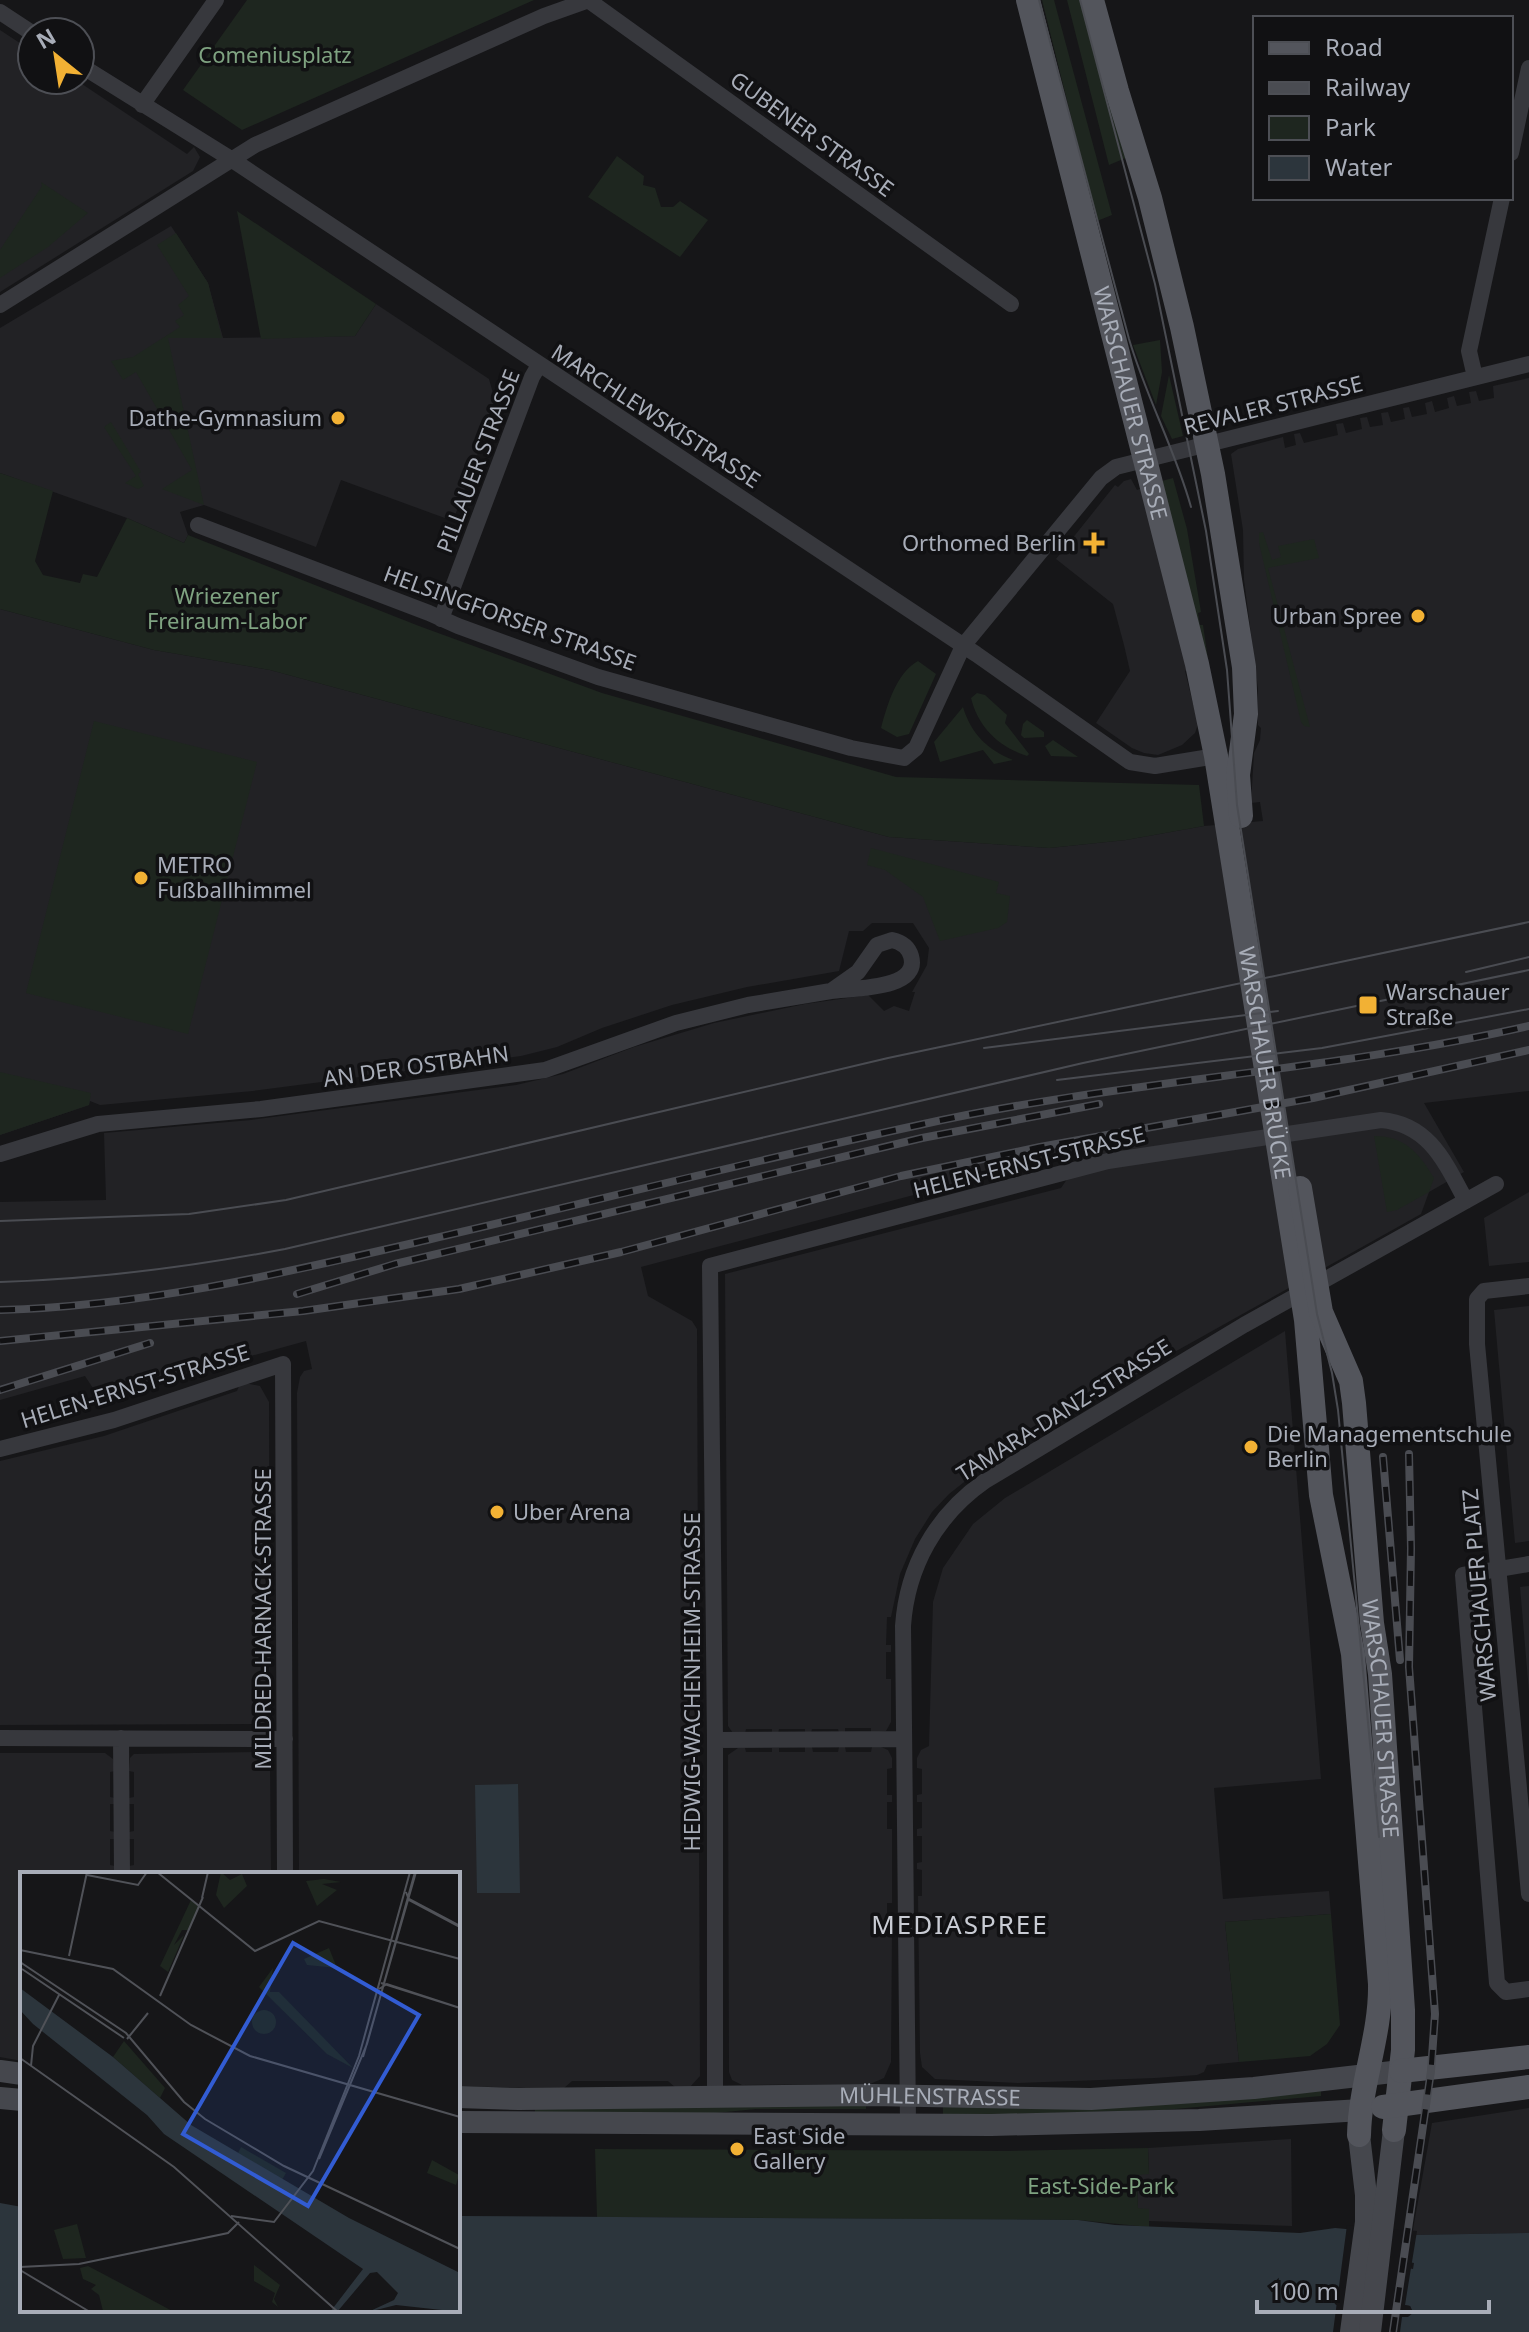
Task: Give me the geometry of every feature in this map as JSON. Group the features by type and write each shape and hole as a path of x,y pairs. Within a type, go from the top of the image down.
{"main road":[{"name":"WARSCHAUER STRASSE","path":"1028,0 1200,674 1238,775 1232,806"},
{"name":"WARSCHAUER STRASSE","path":"1092,0 1150,198 1182,327 1230,569 1244,667 1246,714 1228,753"},
{"name":"WARSCHAUER BRÜCKE","path":"1232,806 1313,1316"},
{"name":"WARSCHAUER STRASSE","path":"1313,1316 1321,1495 1353,1654 1380,1984 1359,2135"},
{"name":"WARSCHAUER STRASSE","path":"1313,1316 1329,1335 1347,1369 1354,1403 1372,1623 1380,1674 1403,2010 1401,2071 1394,2130"},
{"path":"1401,2071 1529,2057"},
{"path":"0,2071 20,2074"},
{"name":"MÜHLENSTRASSE","path":"460,2097 908,2095 1104,2098 1254,2088 1401,2071"},
{"path":"1361,2110 1529,2087"},
{"path":"0,2098 20,2100"},
{"name":"MÜHLENSTRASSE","path":"460,2122 991,2125 1102,2123 1361,2110"},
{"path":"1351,2332 1394,2130"},
{"path":"1359,2135 1366,2195 1375,2224 1370,2332"}],"street":[{"path":"142,105 216,0"},
{"path":"0,305 274,135 569,5 588,0"},
{"name":"GUBENER STRASSE","path":"588,0 1011,304"},
{"path":"1513,144 1529,68"},
{"name":"MARCHLEWSKISTRASSE","path":"96,75 231,159 963,646 1130,762 1155,766 1228,753"},
{"path":"1475,377 1469,351 1502,200"},
{"name":"REVALER STRASSE","path":"963,646 1107,473 1116,467 1529,364"},
{"name":"PILLAUER STRASSE","path":"441,619 539,365"},
{"name":"HELSINGFORSER STRASSE","path":"198,525 598,677 859,749 904,758 916,748 963,646"},
{"name":"AN DER OSTBAHN","path":"0,1154 98,1124 261,1109 545,1070 691,1019 748,1005 898,982 912,965 910,952 899,942 884,941 873,950 858,972 831,991"},
{"name":"HELEN-ERNST-STRASSE","path":"710,1266 1108,1161 1381,1120 1399,1121 1415,1128 1426,1138 1466,1201"},
{"name":"TAMARA-DANZ-STRASSE","path":"908,2123 903,1626 907,1599 924,1549 954,1506 985,1481 1244,1325 1496,1184"},
{"name":"HEDWIG-WACHENHEIM-STRASSE","path":"710,1266 715,2098"},
{"name":"WARSCHAUER PLATZ","path":"1529,1286 1480,1293 1477,1299 1477,1344 1529,1894"},
{"name":"HELEN-ERNST-STRASSE","path":"0,1449 114,1420 283,1364"},
{"name":"MILDRED-HARNACK-STRASSE","path":"283,1364 285,1872"},
{"path":"1498,1569 1529,1564"},
{"name":"WARSCHAUER PLATZ","path":"1498,1569 1463,1575 1497,1983 1506,1992 1529,1989"},
{"path":"0,1738 285,1739"},
{"path":"121,1738 122,1872"},
{"path":"715,1740 904,1739"}],"shaded area":[{"path":"0,30 16,40 16,96 96,96 96,93 187,154 194,147 200,157 193,171 0,292"},
{"path":"171,226 208,283 223,338 355,336 376,304 489,379 496,404 453,521 341,480 316,547 204,505 180,512 188,535 184,543 127,518 0,473 0,328"},
{"path":"1529,378 1529,1091 1424,1103 1464,1172 1429,1192 1421,1214 1162,1359 983,1467 949,1494 932,1512 915,1539 900,1574 891,1617 887,1617 886,1645 891,1645 891,1652 886,1652 886,1679 891,1679 891,1722 886,1731 871,1733 871,1728 845,1728 845,1733 839,1733 838,1729 812,1729 811,1733 805,1734 805,1729 779,1729 778,1734 772,1734 772,1729 746,1729 745,1734 733,1733 728,1726 725,1274 1061,1188 1088,1149 641,1267 648,1296 692,1321 697,1329 700,2076 690,2087 677,2089 668,2081 572,2081 563,2089 460,2086 460,1872 299,1872 297,1393 300,1377 304,1371 312,1369 306,1341 192,1372 104,1405 85,1376 0,1400 0,1202 106,1200 104,1133 251,1120 516,1085 563,1074 634,1047 714,1023 805,1004 868,995 884,1011 894,1006 909,1011 915,992 912,992 927,965 929,948 913,923 872,923 863,931 849,931 839,971 747,987 672,1005 602,1028 557,1047 521,1056 253,1091 100,1105 90,1101 89,1105 0,1135 0,609 154,650 270,670 889,837 1049,848 1126,840 1204,826 1263,821 1260,802 1251,803 1254,753 1261,728 1258,725 1258,689 1244,580 1243,530 1231,454 1238,449 1283,437 1285,448 1296,445 1294,434 1300,433 1304,443 1338,435 1336,424 1343,423 1346,433 1362,429 1360,418 1367,417 1370,427 1383,425 1381,413 1388,412 1391,422 1405,419 1403,408 1409,407 1412,417 1427,414 1425,403 1432,401 1435,412 1449,408 1447,398 1454,396 1457,406 1471,403 1469,392 1476,391 1479,401 1494,398 1493,386"},
{"path":"1131,479 1137,490 1142,488 1189,669 1185,671 1198,724 1195,733 1182,745 1158,755 1132,748 1096,723 1130,671 1124,645 1113,604 1056,559 1115,485 1118,487"},
{"path":"1529,1192 1529,1262 1489,1266 1484,1218"},
{"path":"1529,1306 1529,1541 1515,1543 1494,1310"},
{"path":"1285,1331 1321,1779 1214,1788 1223,1899 1329,1891 1331,1914 1225,1922 1239,2062 1207,2065 1204,2072 1197,2075 1155,2078 1018,2083 935,2079 922,2067 920,2053 918,1896 922,1896 922,1870 917,1869 917,1863 922,1862 922,1836 917,1836 917,1829 922,1828 922,1802 917,1802 917,1795 922,1794 922,1769 917,1768 917,1758 921,1750 929,1746 933,1602 943,1568 973,1524 1005,1498"},
{"path":"240,1384 260,1386 269,1402 270,1714 266,1722 0,1725 0,1461 104,1436 237,1391"},
{"path":"1529,1586 1529,1692 1520,1587"},
{"path":"805,1747 812,1747 813,1752 838,1752 839,1747 845,1747 846,1752 871,1752 872,1747 881,1747 888,1750 892,1758 892,1768 887,1769 887,1795 892,1795 892,1802 887,1802 887,1829 892,1829 892,1903 887,1903 887,1929 892,1930 891,2062 884,2078 870,2084 742,2085 732,2080 729,2072 728,1755 738,1748 745,1748 746,1752 772,1752 772,1748 779,1748 779,1752 805,1752"},
{"path":"258,1752 266,1755 270,1763 271,1872 129,1872 129,1866 134,1865 134,1839 129,1839 129,1832 134,1831 134,1804 129,1804 129,1798 134,1797 134,1772 129,1771 130,1758 134,1754"},
{"path":"0,1753 105,1753 113,1759 115,1771 110,1772 110,1797 115,1798 115,1804 110,1804 110,1831 115,1832 115,1839 110,1839 110,1865 115,1866 115,1872 20,1872 20,2061 0,2057"},
{"path":"1529,2108 1529,2233 1412,2235 1432,2123"},
{"path":"1291,2139 1292,2226 1149,2221 1149,2209 1138,2209 1137,2174 1149,2174 1148,2148"}],"green space":[{"name":"Comeniusplatz","path":"247,0 534,0 242,130 183,90"},
{"path":"1042,0 1054,0 1112,215 1097,221"},
{"path":"1067,0 1084,0 1128,157 1109,165"},
{"path":"617,156 644,176 643,185 655,188 661,207 673,207 680,201 708,220 680,257 588,197"},
{"path":"41,182 88,213 48,247 0,278 0,250 42,186"},
{"path":"237,211 376,304 355,336 261,339"},
{"path":"176,233 208,283 222,338 168,338 204,505 162,489 192,470 136,372 123,380 111,361 133,357 180,327 175,321 184,315 178,305 189,296 157,245"},
{"path":"1160,340 1162,372 1156,405 1133,345"},
{"path":"1169,375 1183,436 1172,439 1161,416"},
{"path":"111,422 141,472 138,474 144,486 138,489 125,483 136,476 104,427"},
{"name":"Wriezener Freiraum-Labor","path":"0,473 53,491 35,561 43,575 80,583 83,574 97,577 127,518 184,543 188,535 419,626 602,693 896,777 1199,785 1204,826 1126,840 1049,848 889,837 270,670 154,650 0,609"},
{"path":"1173,478 1187,529 1201,612 1198,613 1208,659 1158,482"},
{"path":"1263,532 1272,560 1281,557 1278,546 1314,539 1319,558 1268,568 1310,727 1301,722 1259,543 1259,533"},
{"path":"918,661 936,674 909,734 897,737 881,728 898,682"},
{"path":"977,693 985,695 1007,715 1005,723 1029,754 1027,756 1007,747 984,727 971,698"},
{"path":"963,707 982,740 1013,760 994,764 983,750 940,762 934,742"},
{"path":"1027,720 1044,732 1044,737 1024,738 1021,735"},
{"name":"METRO Fußballhimmel","path":"94,721 257,762 188,1034 26,993"},
{"path":"1053,740 1078,757 1051,756 1045,746"},
{"path":"871,848 999,882 996,893 1010,896 1007,922 998,928 940,941 923,897 885,870 867,865"},
{"path":"0,1072 91,1093 89,1105 0,1135"},
{"path":"1374,1136 1394,1139 1417,1154 1434,1178 1429,1192 1397,1210 1387,1212"},
{"path":"1331,1914 1340,2025 1327,2044 1310,2056 1239,2062 1225,1922"},
{"path":"1321,2087 1321,2096 1164,2110 943,2116 943,2107 1061,2107"},
{"path":"866,2103 866,2109 756,2109 706,2114 535,2114 535,2107"},
{"name":"East-Side-Park","path":"1148,2148 1149,2174 1137,2175 1138,2208 1149,2209 1149,2227 1078,2220 597,2217 595,2149 1006,2151"}],"water":[{"path":"518,1784 520,1893 477,1893 475,1785"},
{"path":"0,2203 20,2207 20,2312 460,2312 460,2216 1078,2220 1115,2225 1300,2233 1335,2228 1412,2235 1529,2233 1529,2332 0,2332","holes":["1344,2250 1414,2263 1413,2269 1344,2255","1337,2296 1410,2306 1413,2312 1402,2316 1336,2305 1331,2299"]}],"pier":[{"path":"1347,2225 1417,2231 1405,2305 1410,2306 1413,2313 1402,2317 1400,2332 1333,2332"}],"tram line":[{"path":"1039,0 1129,339 1191,507"},
{"path":"1080,0 1155,284 1206,531 1227,670 1237,805 1317,1314 1338,1410 1379,1837"},
{"path":"0,1221 189,1214 286,1200 888,1058 1529,922"},
{"path":"1466,972 1529,957"},
{"path":"0,1282 143,1271 285,1249 1083,1063 1529,970"},
{"path":"1057,1080 1322,1048 1529,1009"},
{"path":"984,1048 1278,1011"}],"railway":[{"path":"0,1310 110,1302 271,1275 858,1138 995,1110 1377,1055 1529,1026"},
{"path":"0,1341 303,1311 459,1289 621,1252 901,1176 1040,1147 1313,1098 1529,1050"},
{"path":"297,1294 395,1264 922,1138 1099,1104"},
{"path":"0,1390 150,1343"},
{"path":"1393,2332 1431,2071 1435,2014 1409,1667 1409,1454"},
{"path":"1383,1457 1400,1660"}],"place":[{"name":"Dathe-Gymnasium","path":"338,418"},
{"name":"Orthomed Berlin","path":"1094,543"},
{"name":"Urban Spree","path":"1418,616"},
{"name":"METRO Fußballhimmel","path":"141,878"},
{"name":"Warschauer Straße","path":"1368,1005"},
{"name":"Die Managementschule Berlin","path":"1251,1447"},
{"name":"Uber Arena","path":"497,1512"},
{"name":"East Side Gallery","path":"737,2149"}],"district":[{"name":"MEDIASPREE","path":"960,1925"}]}
